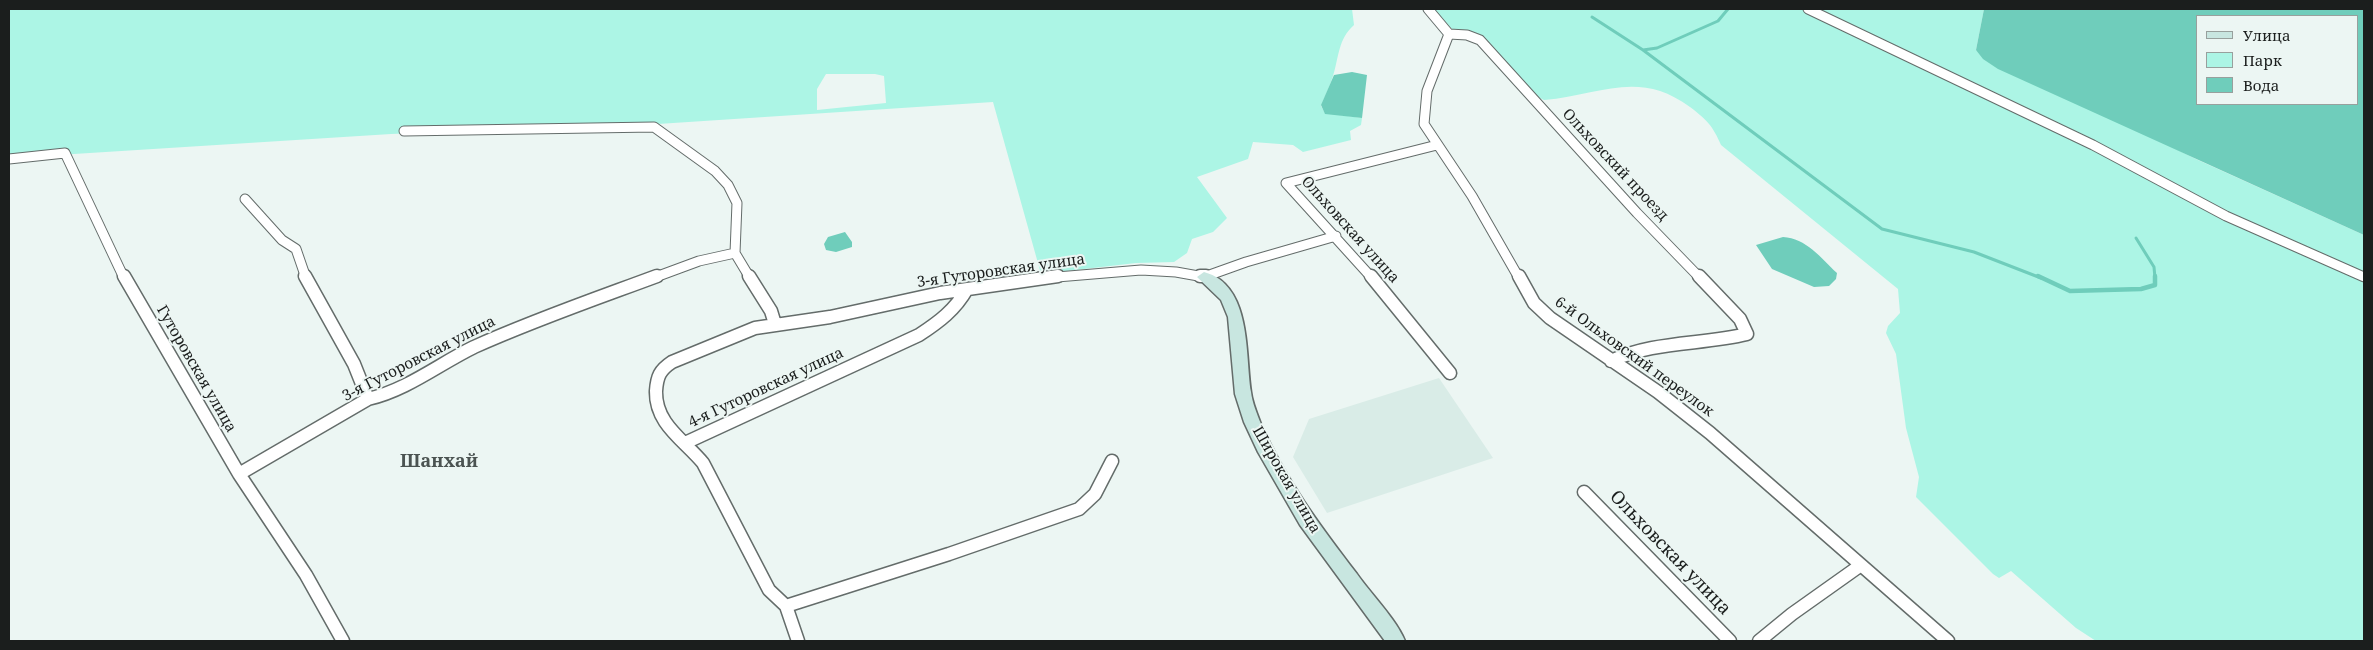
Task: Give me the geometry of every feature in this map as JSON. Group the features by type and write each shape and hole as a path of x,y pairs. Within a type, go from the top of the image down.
{"street":[{"path":"1428,9 1449,34"},
{"path":"1808,9 2093,145 2226,216 2364,277"},
{"name":"6-й Ольховский переулок","path":"1449,34 1435,62 1421,111 1424,124 1472,196 1534,303 1549,317 1674,404 1948,641"},
{"name":"Ольховский проезд","path":"1449,34 1480,40 1637,213 1740,319 1747,334 1708,342 1649,348 1631,352 1611,361"},
{"path":"404,131 654,127 715,171 728,185 737,203 739,216 735,252 771,311 775,324"},
{"name":"Ольховская улица","path":"1437,145 1286,183 1350,250 1450,373"},
{"name":"Гуторовская улица","path":"9,159 66,153 129,287 239,474 306,575 343,641"},
{"path":"245,199 282,240 296,249 300,256 303,273 354,364 368,399"},
{"path":"1204,278 1246,262 1336,236"},
{"name":"3-я Гуторовская улица","path":"239,474 368,399 392,392 492,338 552,313 698,261 735,252"},
{"name":"3-я Гуторовская улица","path":"685,443 669,429 658,410 656,385 659,373 672,362 692,352 754,328 830,317 967,288 1049,277 1124,271 1176,272 1204,278"},
{"name":"Широкая улица","path":"1204,278 1217,286 1228,298 1235,317 1243,394 1252,422 1266,452 1306,520 1396,641"},
{"name":"4-я Гуторовская улица","path":"798,641 786,606 769,590 703,463 685,443 909,341 952,312 964,298 967,288"},
{"path":"786,606 949,554 1078,509 1087,504 1097,493 1112,461"},
{"name":"Ольховская улица","path":"1584,492 1730,641"},
{"path":"1759,641 1792,614 1861,565"}],"shaded area":[{"path":"1439,378 1493,458 1327,513 1293,457 1309,419"}],"green space":[{"path":"9,9 1352,9 1354,25 1342,42 1332,80 1321,106 1325,113 1362,118 1361,125 1350,131 1351,140 1303,152 1293,145 1253,142 1248,159 1197,177 1227,218 1213,232 1192,239 1187,253 1174,262 1136,263 1041,274 993,102 658,124 391,134 58,155 9,161","holes":["826,74 875,74 884,76 886,103 817,110 817,89"]},
{"path":"1433,9 1984,9 1976,50 2198,160 2364,235 2364,641 2096,641 2076,628 2011,571 1999,578 1993,574 1916,497 1919,477 1906,428 1896,354 1886,333 1888,326 1900,313 1898,289 1721,145 1712,128 1690,107 1654,89 1636,87 1619,87 1544,100 1534,95 1488,44 1454,31"}],"water":[{"path":"1984,9 2364,9 2364,235 1998,69 1983,59 1976,50"},
{"path":"1352,72 1367,75 1362,118 1325,114 1321,105 1334,75"},
{"path":"845,232 852,242 852,247 836,252 826,250 824,244 828,237"},
{"path":"1783,237 1799,241 1813,250 1837,273 1836,279 1829,286 1814,287 1772,269 1756,245"}],"waterway":[{"path":"1643,50 1657,48 1718,21 1728,9"},
{"path":"1592,17 1643,50"},
{"path":"1643,50 1882,229 1974,252 2041,278"},
{"path":"2136,238 2154,267 2155,278"},
{"path":"2038,276 2070,291 2141,289 2155,285 2155,278"}],"district":[{"name":"Шанхай","path":"439,462"}]}
